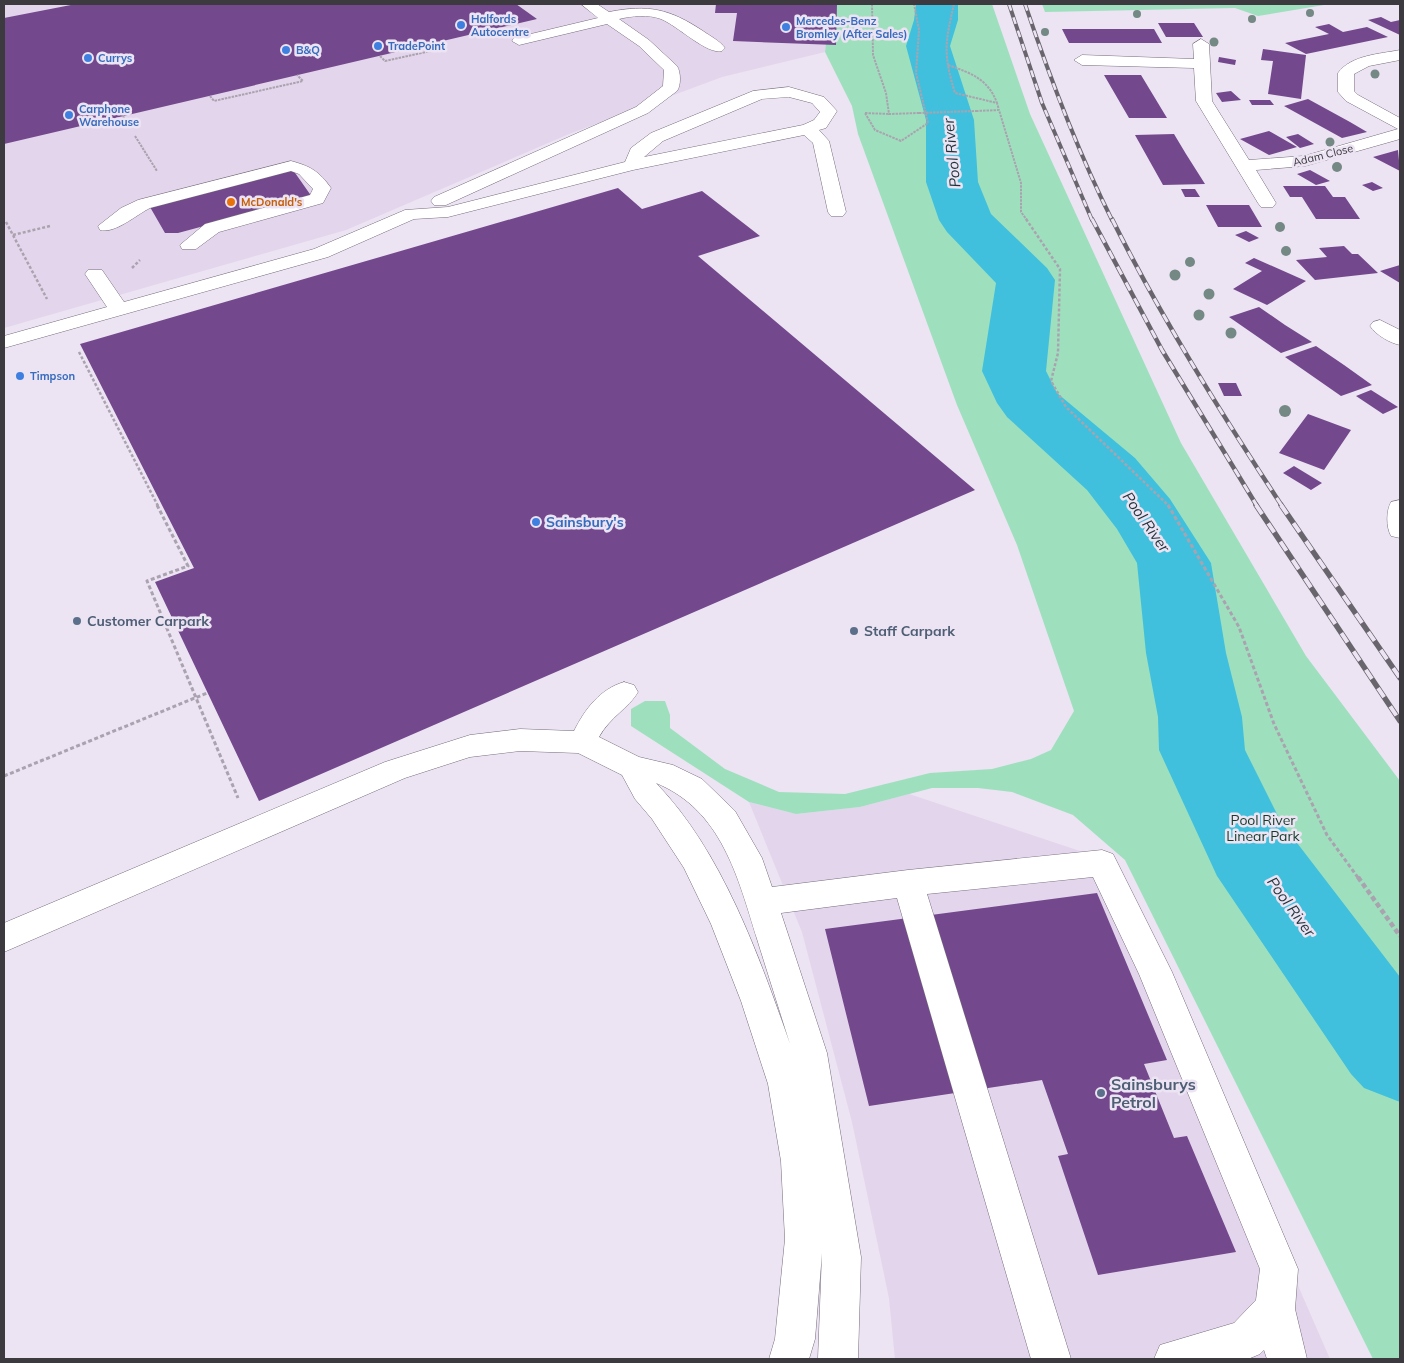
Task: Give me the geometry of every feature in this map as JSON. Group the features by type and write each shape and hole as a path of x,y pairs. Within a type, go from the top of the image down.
{"street":[{"path":"4,342 322,253 642,110 671,88 672,68 644,43 588,4"},
{"path":"519,41 630,11 660,7 717,48"},
{"path":"1201,44 1204,101 1267,203"},
{"path":"1400,55 1350,68 1346,73 1346,92 1352,98 1400,125"},
{"path":"1082,60 1201,64"},
{"path":"412,214 448,212 632,165 807,129 820,124 829,111 818,100 789,92 759,94 657,137 636,152 632,165"},
{"path":"807,129 821,141 837,212"},
{"name":"Adam Close","path":"1243,165 1272,166 1305,161 1400,134"},
{"path":"107,226 127,212 144,204 291,166 305,170 322,188 317,199 212,228 190,245"},
{"path":"95,274 119,309"},
{"path":"1380,326 1400,339"},
{"path":"1400,508 1398,516 1400,530"},
{"path":"582,742 593,721 606,704 624,692"},
{"path":"4,938 395,770 470,746 520,740 582,742 633,767 663,773 692,787 724,820 746,858 810,1053 842,1257 838,1359"},
{"path":"633,767 645,791 663,810 696,860 716,900 758,1001 786,1084 799,1161 804,1239 795,1339 789,1359"},
{"path":"761,902 908,883 1102,863 1155,972 1279,1269 1275,1309 1287,1359"},
{"path":"908,883 1051,1359"},
{"path":"1174,1359 1246,1340 1275,1309"}],"path":[{"path":"872,4 873,55 886,93 889,114 999,110"},
{"path":"865,113 875,130 901,141 928,123 916,73 919,30 914,4"},
{"path":"954,4 946,43 948,66 955,93 997,104"},
{"path":"380,56 385,61 445,48 440,42"},
{"path":"948,66 975,74 993,89 1021,183 1021,212 1060,269 1058,353 1051,381 1066,407 1136,472 1169,506 1240,627 1274,724 1327,835 1400,936"},
{"path":"210,96 214,101 302,81 297,75"},
{"path":"123,116 128,126"},
{"path":"135,136 160,177"},
{"path":"6,222 50,303"},
{"path":"13,235 50,226"},
{"path":"78,350 188,566 147,581 240,805"},
{"path":"4,776 207,693"}],"shaded area":[{"path":"4,4 830,4 825,52 722,77 569,134 346,230 4,328"},
{"path":"909,794 1113,862 1330,1359 895,1359 889,1298 852,1122 802,932 749,802 796,814 860,807"}],"green space":[{"name":"Pool River Linear Park","path":"830,4 992,4 1030,114 1181,443 1306,656 1400,781 1400,1359 1373,1359 1125,860 1073,815 1012,792 978,788 932,788 860,807 796,814 749,802 631,726 631,709 645,701 665,701 670,715 670,728 725,769 779,792 845,794 930,773 992,769 1031,759 1051,750 1074,711 1017,545 957,405 858,134 852,106 825,52"},
{"path":"1042,4 1330,4 1258,16 1235,8 1045,12"}],"building":[{"path":"76,4 516,4 537,19 4,144 4,18"},
{"name":"Mercedes-Benz Bromley (After Sales)","path":"716,4 837,4 836,45 733,41 737,13 715,13"},
{"path":"1381,17 1391,22 1400,20 1400,35 1368,20"},
{"path":"1158,23 1194,23 1203,37 1166,37"},
{"path":"1329,24 1343,32 1367,27 1388,37 1306,54 1285,43 1329,34 1315,27"},
{"path":"1062,29 1154,29 1162,43 1069,43"},
{"path":"1263,49 1306,55 1301,99 1268,94 1273,61 1261,60"},
{"path":"1219,57 1236,60 1235,65 1218,62"},
{"path":"1104,75 1141,75 1167,118 1129,118"},
{"path":"1231,91 1241,100 1222,102 1216,93"},
{"path":"1308,99 1367,132 1342,138 1284,106"},
{"path":"1249,100 1270,100 1274,105 1252,105"},
{"path":"1269,131 1297,147 1269,155 1240,139"},
{"path":"1174,134 1205,184 1163,185 1135,135"},
{"path":"1298,134 1314,144 1300,148 1286,137"},
{"path":"1398,150 1400,171 1373,157"},
{"name":"McDonald's","path":"293,170 312,197 178,233 165,233 150,207"},
{"path":"1310,170 1330,181 1316,185 1297,174"},
{"path":"1372,182 1383,188 1373,191 1362,185"},
{"path":"1283,186 1325,186 1333,197 1345,197 1360,219 1316,219 1302,197 1290,197"},
{"name":"Sainsbury's","path":"618,188 642,209 702,191 760,236 698,256 975,490 259,801 155,582 194,568 80,344"},
{"path":"1181,189 1195,189 1200,197 1185,197"},
{"path":"1206,205 1249,205 1262,227 1218,227"},
{"path":"1246,231 1259,238 1249,242 1235,235"},
{"path":"1344,246 1352,254 1358,254 1378,273 1315,280 1296,260 1327,257 1319,248"},
{"path":"1254,258 1306,281 1267,305 1233,289 1262,271 1245,263"},
{"path":"1400,265 1400,283 1380,271"},
{"path":"1259,307 1312,342 1281,353 1229,317"},
{"path":"1316,346 1372,385 1341,396 1285,357"},
{"path":"1218,383 1236,383 1242,396 1224,396"},
{"path":"1371,390 1398,407 1383,414 1356,396"},
{"path":"1308,414 1351,430 1324,470 1279,453"},
{"path":"1294,466 1322,483 1311,490 1283,473"},
{"name":"Sainsburys Petrol","path":"1097,893 1167,1060 1144,1064 1174,1138 1187,1136 1236,1252 1098,1275 1058,1156 1068,1154 1042,1080 869,1106 825,929"}],"waterway":[{"name":"Pool River","path":"937,4 936,20 928,46 950,120 952,182 966,220 1026,280 1014,371 1030,403 1111,474 1145,516 1174,563 1186,653 1200,717 1202,750 1249,849 1387,1040 1400,1054"}],"railway":[{"path":"1009,4 1042,103 1092,220"},
{"path":"1025,4 1065,114 1112,220"},
{"path":"1092,219 1162,350 1257,506"},
{"path":"1112,219 1151,293 1193,365 1282,506"},
{"path":"1256,505 1400,721"},
{"path":"1281,505 1400,678"}],"place":[{"name":"Halfords Autocentre","path":"461,25"},
{"name":"Mercedes-Benz Bromley (After Sales)","path":"786,27"},
{"name":"TradePoint","path":"378,46"},
{"name":"B&Q","path":"286,50"},
{"name":"Currys","path":"88,58"},
{"name":"Carphone Warehouse","path":"69,115"},
{"name":"McDonald's","path":"231,202"},
{"name":"Timpson","path":"20,376"},
{"name":"Sainsbury's","path":"536,522"},
{"name":"Customer Carpark","path":"77,621"},
{"name":"Staff Carpark","path":"854,631"},
{"name":"Sainsburys Petrol","path":"1101,1093"}]}
